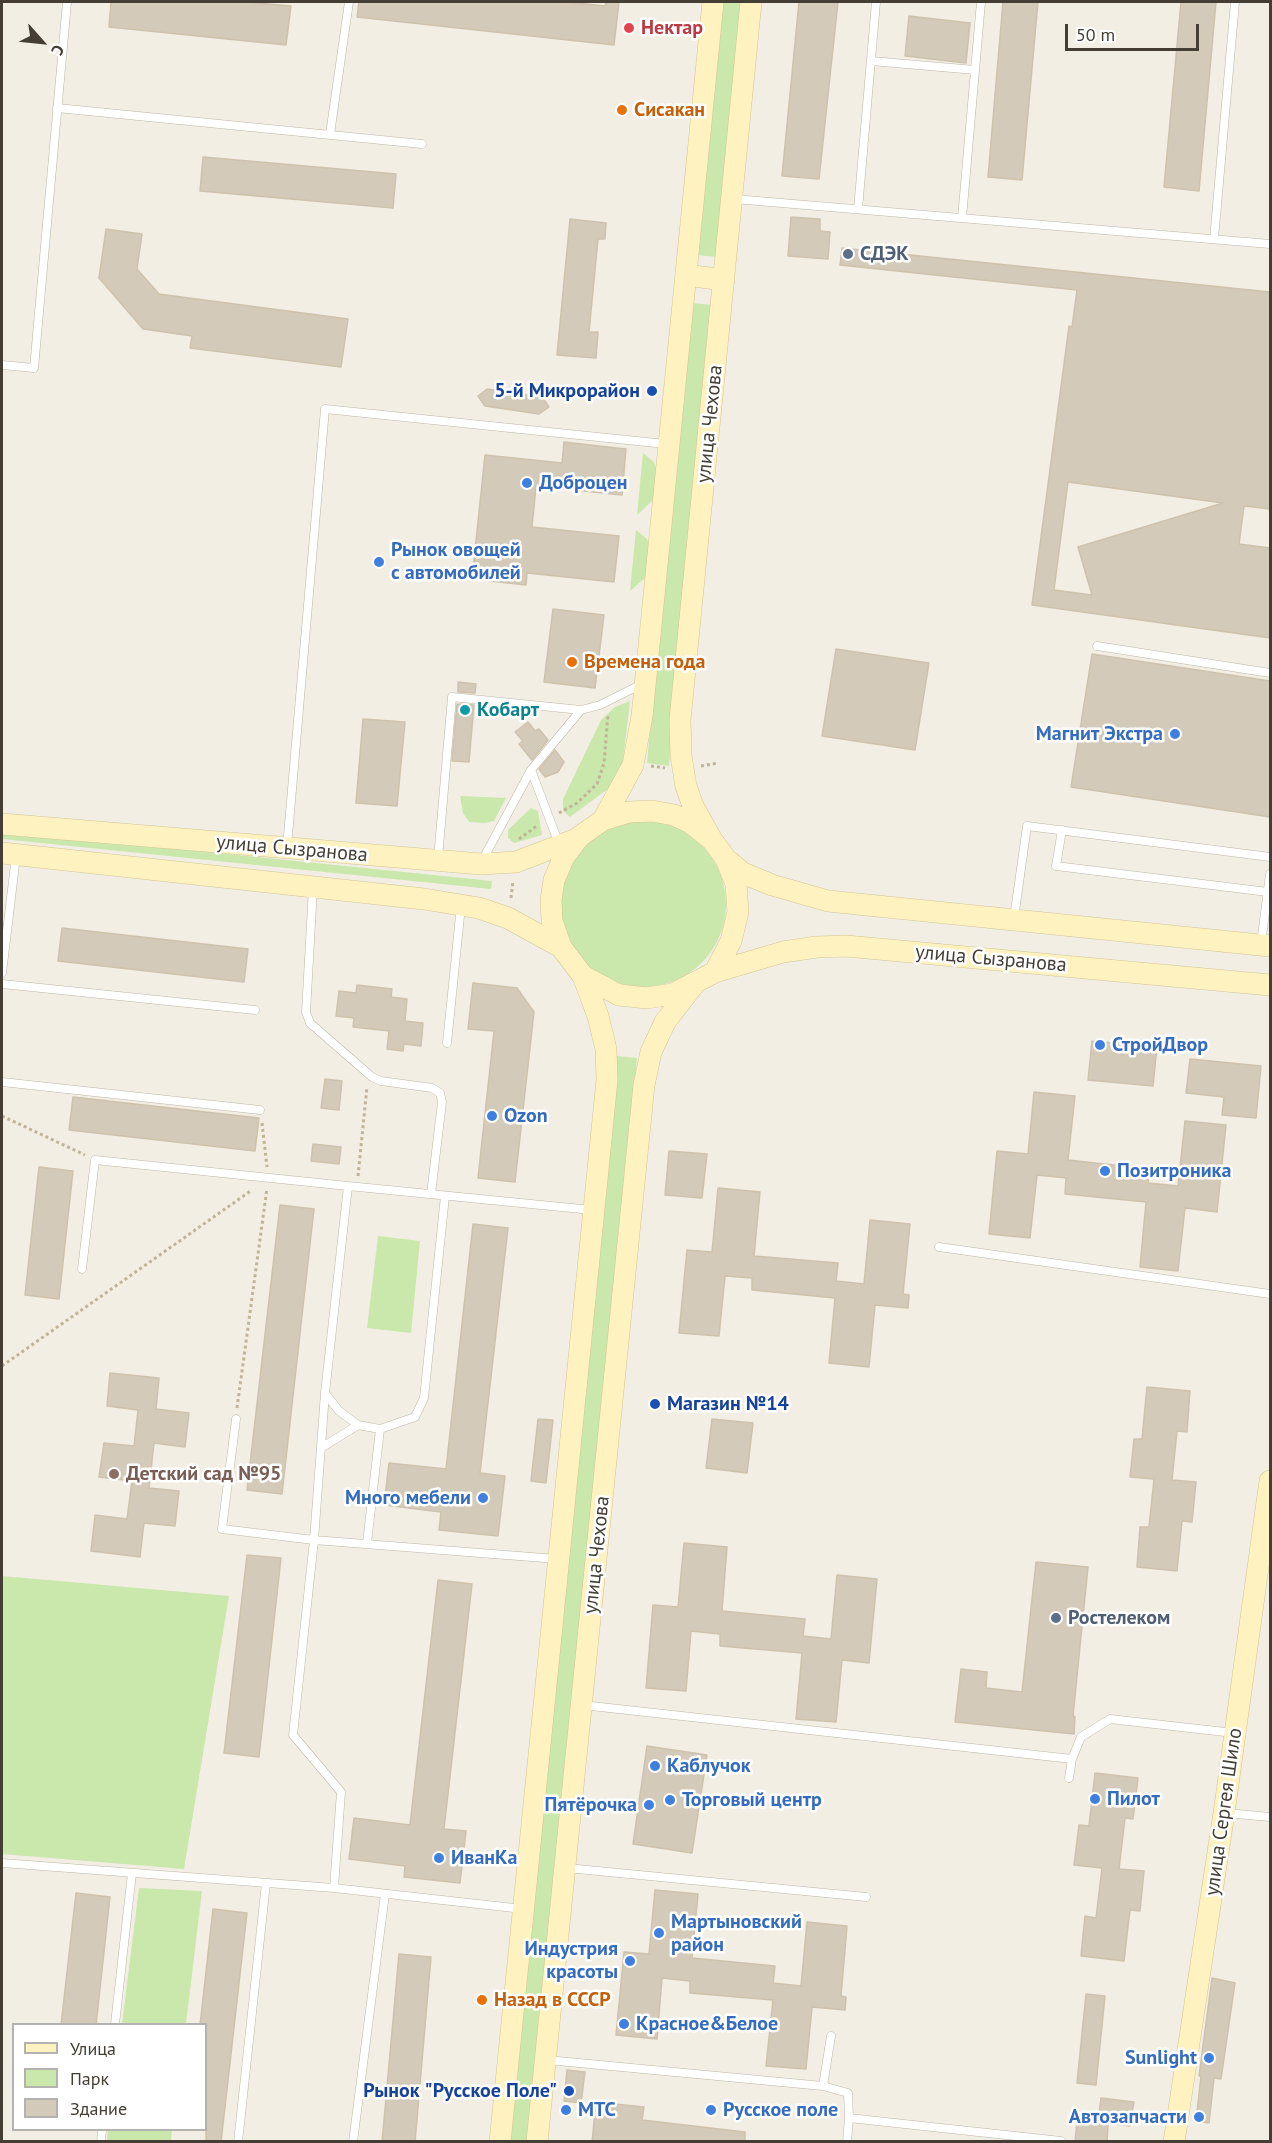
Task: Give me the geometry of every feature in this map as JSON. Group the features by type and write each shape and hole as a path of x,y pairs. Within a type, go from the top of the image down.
{"main road":[{"name":"улица Чехова","path":"603,820 633,765 645,682 713,2"},
{"name":"улица Чехова","path":"712,840 693,806 686,786 681,756 680,720 751,2"},
{"path":"686,275 724,280"},
{"path":"652,811 674,815 691,823 712,840 726,860 736,884 738,912 730,941 715,972 674,994 647,998 619,995 583,976 561,947 552,921 551,900 554,880 564,857 579,837 603,820 629,812 652,811"},
{"name":"улица Сызранова","path":"2,824 481,864 516,862 579,837"},
{"name":"улица Сызранова","path":"9,854 461,905 508,918 561,947"},
{"name":"улица Сызранова","path":"726,860 743,873 804,896 1266,945"},
{"name":"улица Сызранова","path":"715,972 783,952 816,947 846,946 1270,985"},
{"name":"улица Чехова","path":"500,2142 607,1080 603,1038 583,976"},
{"name":"улица Чехова","path":"537,2142 644,1085 651,1052 665,1022 695,983"},
{"name":"улица Сергея Шило","path":"1174,2142 1236,1733 1270,1481"}],"lane":[{"path":"2,365 34,368 67,2"},
{"path":"330,134 349,2"},
{"path":"858,209 876,2"},
{"path":"963,218 981,2"},
{"path":"1214,239 1235,2"},
{"path":"871,61 975,70"},
{"path":"57,108 422,144"},
{"path":"732,199 1270,244"},
{"path":"287,849 325,409 669,444"},
{"path":"1097,646 1270,673"},
{"path":"437,862 452,697 582,710 600,705 645,682"},
{"path":"481,864 531,770 582,710"},
{"path":"531,770 559,845"},
{"path":"1014,920 1027,826 1270,857"},
{"path":"1062,830 1056,866 1268,892"},
{"path":"2,973 9,854"},
{"path":"1266,945 1270,874"},
{"path":"313,887 306,1012 310,1023 368,1075 381,1081 432,1088 440,1094 442,1102 431,1194"},
{"path":"447,1043 461,905"},
{"path":"2,984 255,1010"},
{"path":"2,1082 260,1110"},
{"path":"82,1269 95,1160 593,1211"},
{"path":"334,1888 341,1792 292,1735 314,1540 326,1393 348,1186"},
{"path":"326,1393 339,1411 357,1425 380,1429 415,1418 424,1398 445,1196"},
{"path":"939,1246 1270,1294"},
{"path":"236,1419 222,1529 314,1540 559,1559"},
{"path":"321,1448 357,1425"},
{"path":"367,1543 380,1429"},
{"path":"581,1705 1072,1759"},
{"path":"1069,1778 1072,1759 1081,1737 1110,1719 1236,1733"},
{"path":"1224,1813 1270,1817"},
{"path":"2,1863 334,1888 524,1910"},
{"path":"565,1868 866,1897"},
{"path":"115,2023 132,1873"},
{"path":"238,2142 266,1883"},
{"path":"353,2142 385,1894"},
{"path":"823,2086 831,2036"},
{"path":"547,2060 823,2086 848,2093 847,2142"},
{"path":"849,2118 1061,2141"}],"path":[{"path":"357,1187 368,1075"},
{"path":"236,1419 268,1178 260,1110"},
{"path":"2,1116 95,1160"},
{"path":"2,1366 268,1178"}],"green space":[{"path":"721,2 743,2 718,257 696,255"},
{"path":"691,303 713,305 669,766 647,763"},
{"path":"643,453 654,462 657,470 653,500 637,515"},
{"path":"636,530 647,539 650,547 646,577 630,591"},
{"path":"630,701 622,769 616,783 570,817 563,811 563,799 601,720 615,707"},
{"path":"460,796 506,798 494,821 484,823 469,822 463,813"},
{"path":"531,808 538,811 542,835 514,843 508,838 508,830"},
{"path":"643,821 675,828 689,835 701,846 712,858 719,872 726,904 719,936 712,950 701,962 689,973 675,980 643,987 611,980 597,973 585,962 574,950 567,936 560,904 567,872 574,858 585,846 597,835 611,828"},
{"path":"2,831 492,881 491,889 2,839"},
{"path":"617,1056 637,1058 530,2141 509,2142"},
{"path":"378,1236 420,1241 411,1333 367,1328"},
{"path":"2,1576 229,1596 184,1869 2,1854"},
{"path":"139,1888 202,1891 186,2023 122,2023"},
{"path":"108,2131 172,2131 171,2141 107,2141"}],"building":[{"path":"111,2 246,2 291,6 286,45 109,27"},
{"path":"359,2 566,2 605,6 606,2 619,2 614,45 357,17"},
{"path":"799,2 838,2 819,179 782,176"},
{"path":"1003,2 1038,2 1022,180 988,177"},
{"path":"1181,2 1216,2 1199,191 1164,187"},
{"path":"909,16 970,23 966,63 905,56"},
{"path":"203,157 396,174 393,208 200,191"},
{"path":"791,217 820,219 820,231 830,232 828,259 788,256"},
{"path":"570,219 606,223 605,239 598,239 589,332 598,332 596,358 557,355"},
{"path":"106,229 142,234 137,269 159,294 348,319 341,367 190,348 192,336 143,329 99,278"},
{"path":"842,248 1270,292 1270,509 1244,506 1239,544 1270,548 1270,638 1032,605 1069,326 1072,327 1077,290 840,265","holes":["1068,482 1223,503 1078,547 1092,595 1054,590"]},
{"path":"487,389 542,397 549,407 539,414 485,406 478,396"},
{"path":"564,442 626,449 622,495 536,486 532,527 619,536 614,582 527,573 526,585 472,579 485,455 562,463"},
{"name":"Времена года","path":"553,609 604,615 595,688 544,682"},
{"path":"836,649 929,663 915,750 822,736"},
{"name":"Магнит Экстра","path":"1092,654 1270,681 1270,817 1071,787"},
{"path":"458,682 476,684 475,693 458,692"},
{"path":"457,704 474,705 469,762 452,761"},
{"path":"363,719 405,722 397,806 356,803"},
{"path":"528,722 535,731 539,729 548,740 532,760 519,744 523,741 515,732"},
{"path":"555,750 564,762 558,772 545,777 539,769"},
{"path":"62,928 248,949 244,982 58,961"},
{"path":"473,983 517,988 534,1012 515,1182 478,1178 494,1031 468,1029"},
{"path":"357,985 392,989 391,997 407,999 405,1021 423,1023 421,1046 404,1044 403,1051 387,1049 389,1031 353,1027 354,1018 336,1016 339,991 356,993"},
{"path":"1092,1041 1157,1047 1153,1086 1088,1080"},
{"path":"1190,1059 1261,1066 1256,1118 1222,1115 1224,1097 1186,1093"},
{"path":"325,1079 342,1081 339,1110 321,1108"},
{"path":"1034,1092 1075,1096 1068,1160 1150,1169 1148,1183 1178,1186 1185,1121 1226,1125 1217,1212 1185,1208 1178,1271 1140,1267 1146,1202 1065,1194 1066,1178 1037,1175 1030,1238 989,1234 997,1151 1028,1154"},
{"path":"73,1097 259,1118 255,1151 69,1130"},
{"path":"313,1144 341,1147 339,1164 311,1161"},
{"path":"669,1151 707,1154 702,1198 665,1195"},
{"path":"39,1167 73,1171 59,1299 25,1295"},
{"path":"718,1188 760,1192 754,1256 838,1263 836,1281 864,1284 870,1220 910,1224 903,1294 909,1295 908,1308 875,1305 869,1367 829,1363 835,1298 752,1290 752,1278 725,1276 719,1336 679,1333 687,1250 712,1252"},
{"path":"280,1205 314,1209 282,1494 247,1490"},
{"path":"473,1224 508,1228 480,1473 505,1476 498,1536 439,1530 441,1512 384,1505 389,1463 446,1469"},
{"path":"110,1373 159,1378 156,1409 189,1413 185,1447 154,1443 149,1488 179,1491 175,1526 144,1523 140,1557 91,1551 95,1515 127,1519 132,1481 99,1477 104,1443 134,1446 138,1410 107,1406"},
{"path":"1147,1387 1190,1391 1187,1432 1177,1431 1172,1480 1196,1482 1192,1522 1182,1521 1177,1571 1137,1567 1140,1527 1149,1527 1154,1479 1130,1477 1134,1439 1142,1439"},
{"path":"538,1419 553,1420 546,1483 531,1481"},
{"path":"712,1419 753,1423 747,1473 706,1468"},
{"path":"684,1543 727,1547 722,1611 805,1619 803,1636 831,1639 837,1575 877,1579 869,1663 842,1660 836,1722 796,1719 802,1653 720,1646 720,1634 691,1631 686,1691 646,1688 653,1605 678,1607"},
{"path":"247,1555 281,1558 259,1757 224,1753"},
{"name":"Ростелеком","path":"1036,1562 1088,1567 1073,1716 1075,1717 1074,1734 955,1722 961,1669 987,1672 986,1688 1022,1692"},
{"path":"438,1580 472,1584 444,1829 466,1831 460,1883 404,1877 405,1866 349,1859 354,1818 410,1825"},
{"name":"Торговый центр","path":"647,1746 707,1755 692,1853 633,1844"},
{"path":"1095,1773 1138,1778 1133,1819 1125,1818 1119,1869 1144,1871 1140,1911 1130,1910 1124,1961 1081,1956 1085,1916 1096,1918 1102,1868 1074,1865 1079,1825 1089,1826"},
{"path":"655,1890 698,1894 692,1958 775,1966 773,1983 801,1986 807,1922 847,1926 841,1996 846,1997 845,2010 812,2007 806,2069 766,2066 773,2000 690,1993 690,1981 662,1978 657,2039 616,2035 624,1952 649,1954"},
{"path":"76,1893 110,1897 96,2023 61,2023"},
{"path":"213,1909 247,1913 221,2142 206,2142 207,2023 200,2023"},
{"path":"399,1954 431,1957 415,2142 382,2142"},
{"path":"1212,1978 1235,1983 1221,2079 1214,2078 1209,2123 1196,2121 1201,2076 1199,2076"},
{"path":"1086,1994 1105,1996 1096,2085 1077,2083"},
{"path":"567,2070 585,2072 581,2103 564,2101"},
{"path":"1101,2098 1134,2102 1130,2126 1098,2122"},
{"path":"596,2102 644,2107 642,2120 745,2132 745,2142 592,2142"},
{"path":"1077,2122 1108,2125 1107,2142 1075,2142"}],"place":[{"name":"Нектар","path":"629,28"},
{"name":"Сисакан","path":"622,110"},
{"name":"СДЭК","path":"848,254"},
{"name":"5-й Микрорайон","path":"652,391"},
{"name":"Доброцен","path":"527,483"},
{"name":"Рынок овощей с автомобилей","path":"379,562"},
{"name":"Времена года","path":"572,662"},
{"name":"Кобарт","path":"465,710"},
{"name":"Магнит Экстра","path":"1175,734"},
{"name":"СтройДвор","path":"1100,1045"},
{"name":"Ozon","path":"492,1116"},
{"name":"Позитроника","path":"1105,1171"},
{"name":"Магазин №14","path":"655,1404"},
{"name":"Детский сад №95","path":"114,1474"},
{"name":"Много мебели","path":"483,1498"},
{"name":"Ростелеком","path":"1056,1618"},
{"name":"Каблучок","path":"655,1766"},
{"name":"Пилот","path":"1095,1799"},
{"name":"Торговый центр","path":"670,1800"},
{"name":"Пятёрочка","path":"649,1805"},
{"name":"ИванКа","path":"439,1858"},
{"name":"Мартыновский район","path":"659,1933"},
{"name":"Индустрия красоты","path":"630,1961"},
{"name":"Назад в СССР","path":"482,2000"},
{"name":"Красное&Белое","path":"624,2024"},
{"name":"Sunlight","path":"1209,2058"},
{"name":"Рынок \"Русское Поле\"","path":"569,2091"},
{"name":"МТС","path":"566,2110"},
{"name":"Русское поле","path":"711,2110"},
{"name":"Автозапчасти","path":"1199,2117"}]}
